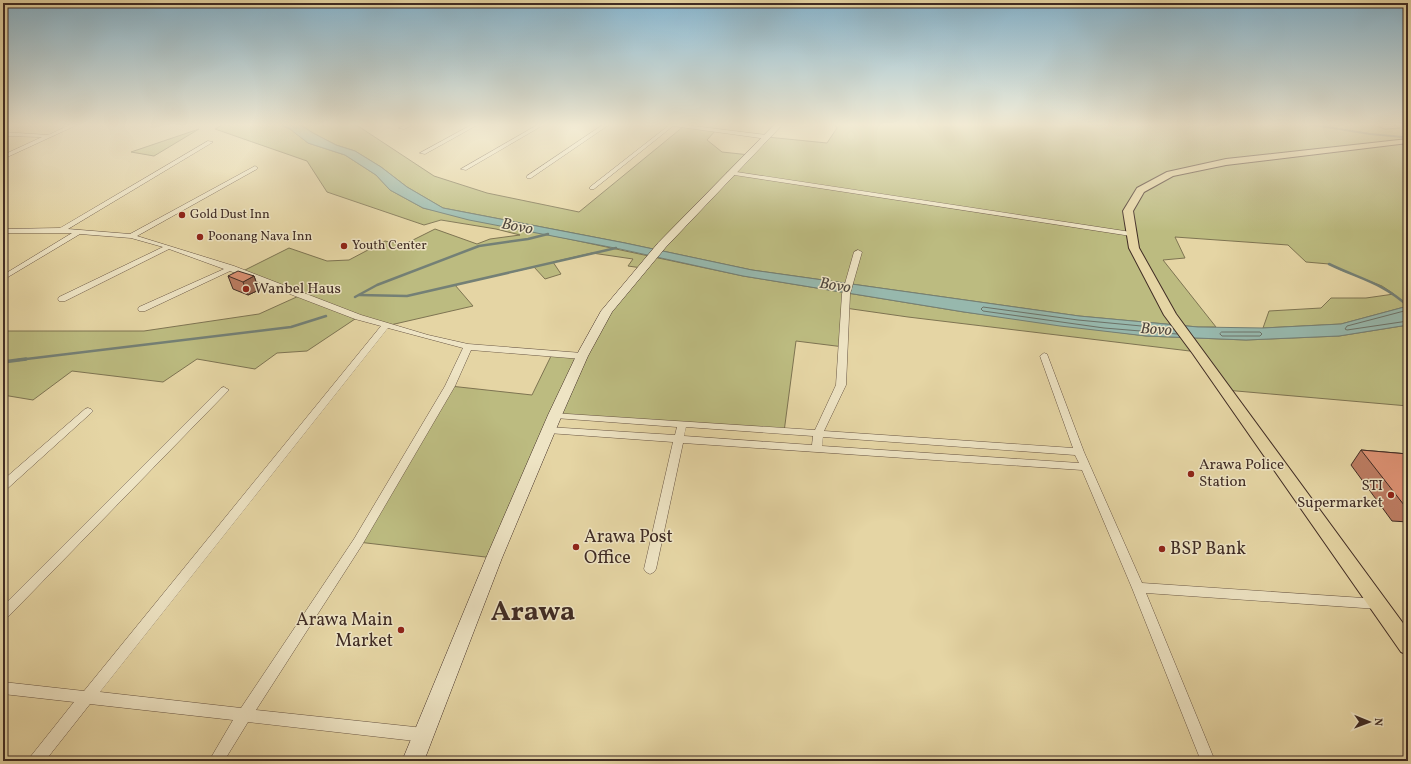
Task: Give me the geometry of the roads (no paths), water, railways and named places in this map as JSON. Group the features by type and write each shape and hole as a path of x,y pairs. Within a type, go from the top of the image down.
{"main road":[{"path":"1246,160 1226,162 1170,174 1140,190 1128,211 1130,234 1134,248 1170,315 1191,342 1408,646"}],"street":[{"path":"61,230 180,160"},
{"path":"464,169 480,160"},
{"path":"529,177 555,160"},
{"path":"592,188 627,160"},
{"path":"413,761 494,558 554,415 582,356 607,311 662,245 744,160"},
{"path":"132,236 255,168"},
{"path":"730,173 1130,234"},
{"path":"3,231 61,230 132,236 231,268 358,317 386,326 468,346 582,356"},
{"path":"3,278 80,231"},
{"path":"62,299 169,247"},
{"path":"817,448 818,434 841,385 846,294 849,279 858,252"},
{"path":"142,310 231,268"},
{"path":"36,761 386,326"},
{"path":"216,761 244,715 358,542 450,386 468,346"},
{"path":"1044,356 1085,467 1138,588 1208,761"},
{"path":"3,614 224,390"},
{"path":"3,486 88,411"},
{"path":"554,415 1079,452"},
{"path":"650,569 682,425"},
{"path":"548,430 1085,467"},
{"path":"1138,588 1378,604"},
{"path":"3,688 424,735"}],"water":[{"name":"Bovo","path":"352,160 369,160 407,187 443,208 625,243 752,270 1079,316 1198,327 1263,328 1341,324 1408,306 1408,325 1339,336 1246,340 1146,336 1060,326 743,276 620,249 469,220 423,208 390,190 376,175"}],"waterway":[{"name":"Bovo","path":"355,297 377,285 479,246 528,239 548,234"},
{"path":"359,295 407,296 616,248"},
{"path":"1329,264 1389,291 1408,306"},
{"path":"23,359 291,327 326,316"},
{"path":"3,362 23,359"},
{"path":"18,360 23,359"}],"place":[{"name":"Gold Dust Inn","path":"182,215"},
{"name":"Poonang Nava Inn","path":"200,237"},
{"name":"Youth Center","path":"344,246"},
{"name":"Wanbel Haus","path":"246,289"},
{"name":"Arawa Police Station","path":"1191,474"},
{"name":"STI Supermarket","path":"1391,495"},
{"name":"Arawa Post Office","path":"576,547"},
{"name":"BSP Bank","path":"1162,549"},
{"name":"Arawa Main Market","path":"401,630"}],"district":[{"name":"Arawa","path":"533,612"}]}
